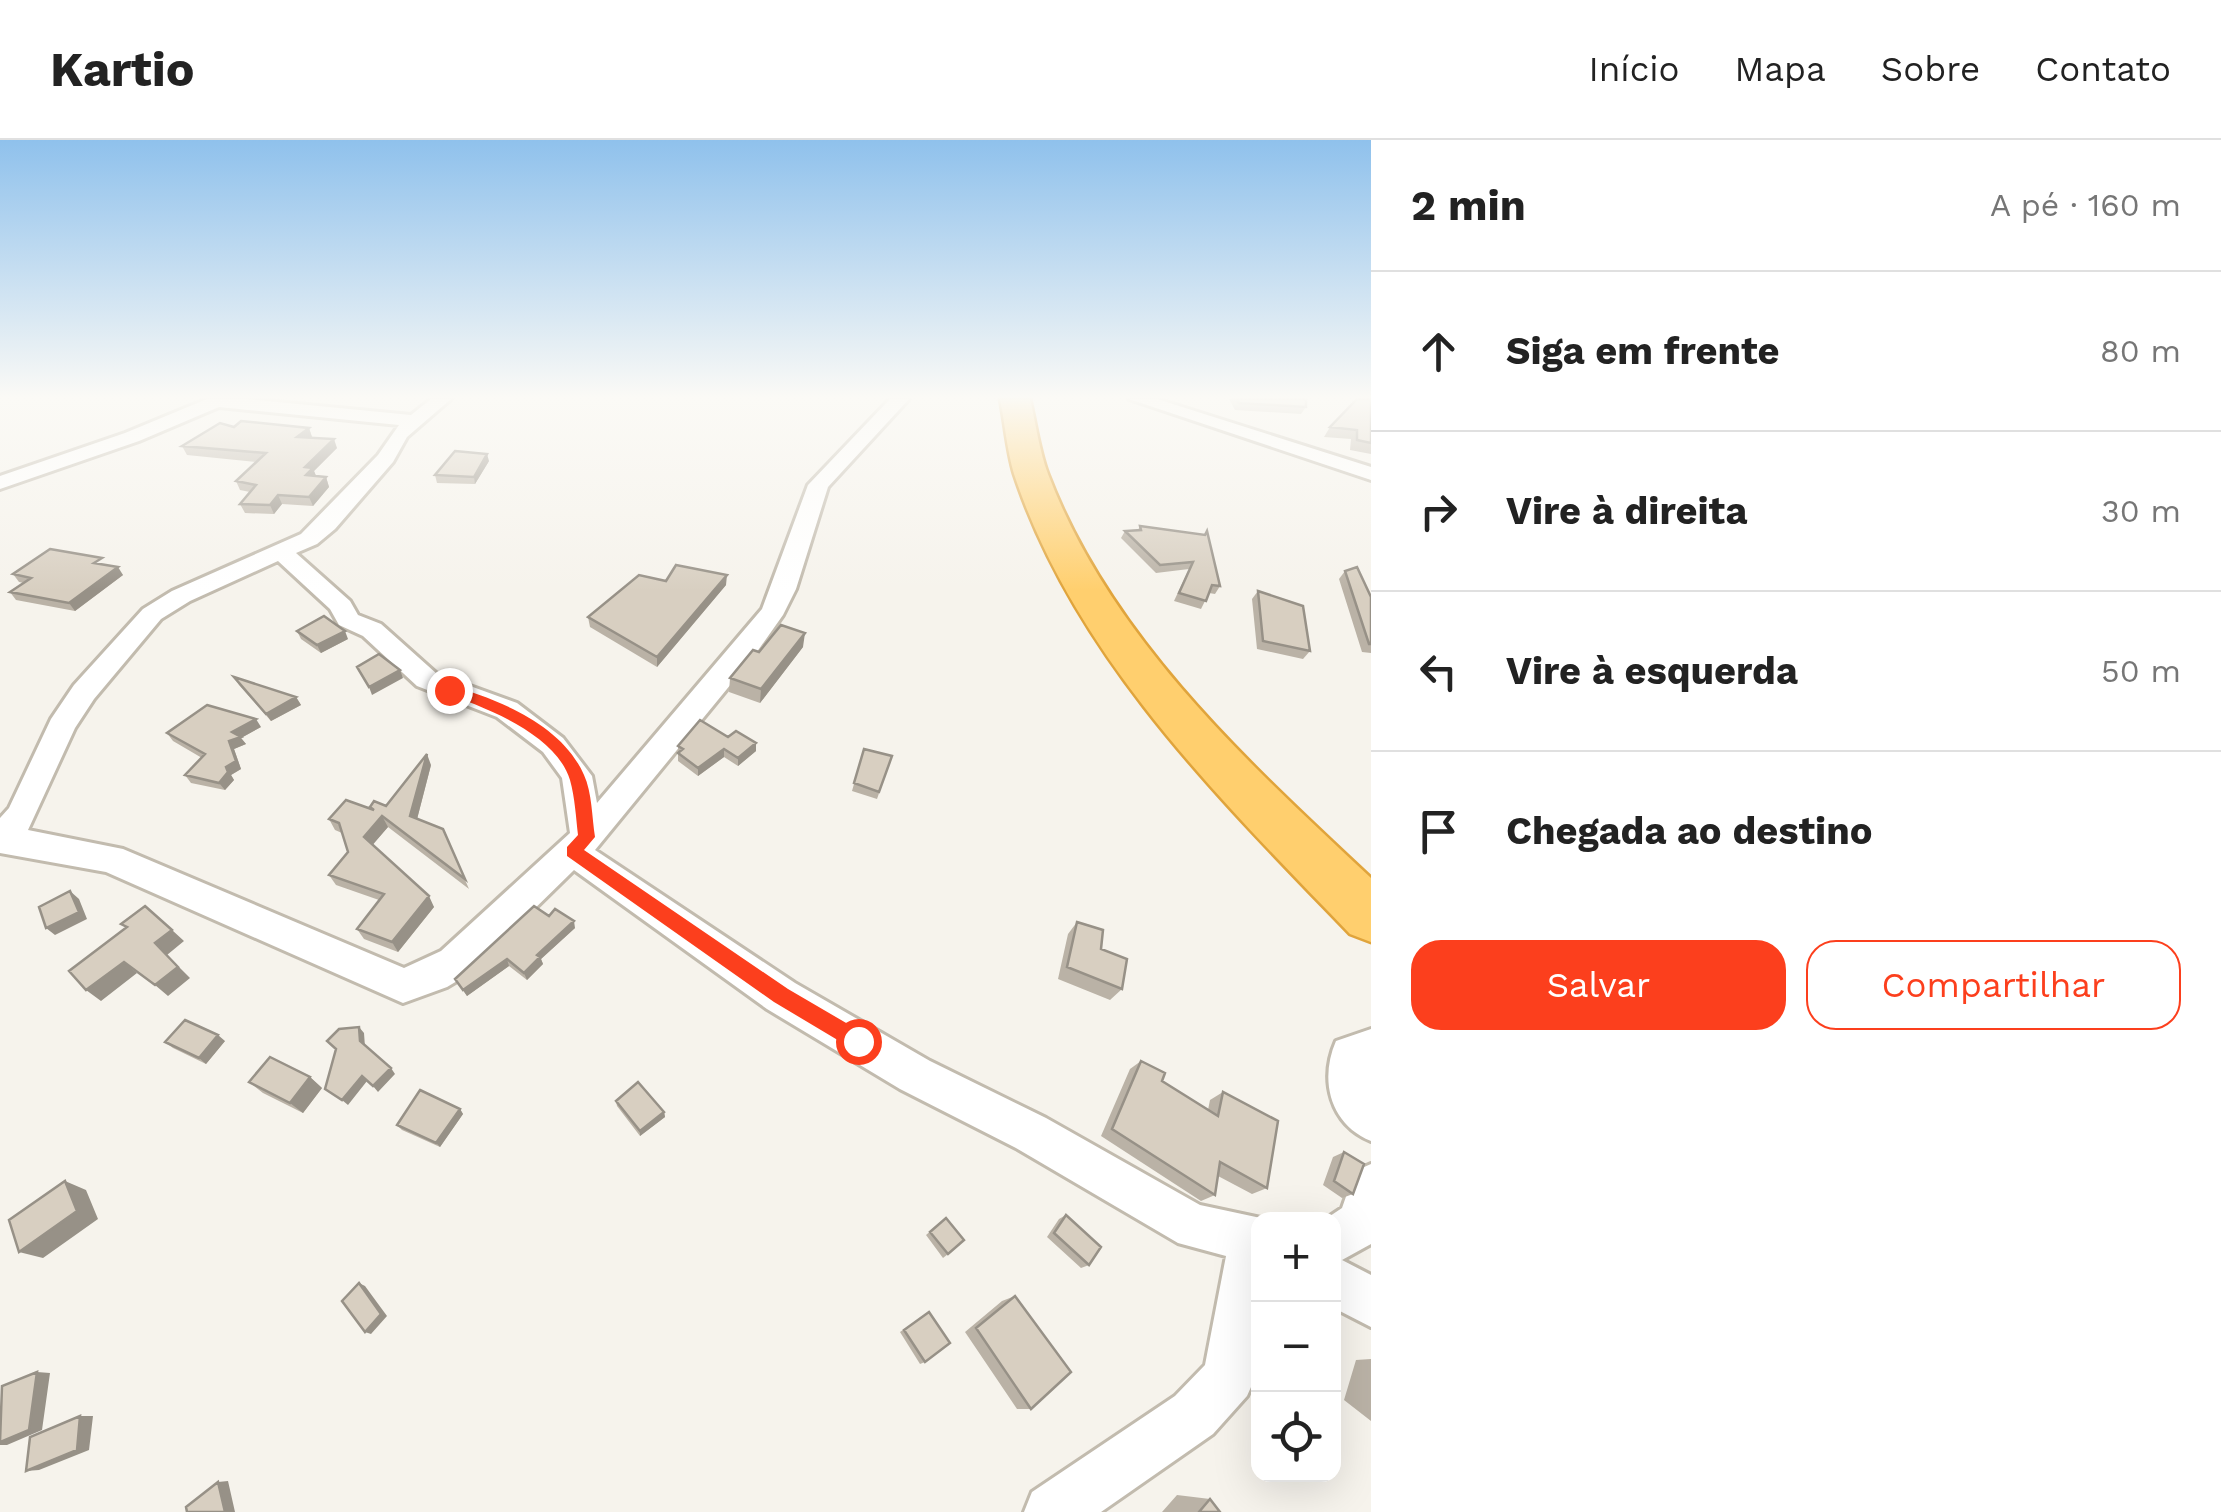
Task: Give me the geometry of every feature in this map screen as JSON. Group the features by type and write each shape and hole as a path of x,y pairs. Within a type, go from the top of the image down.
{"highway":[{"path":"1025,463 1048,523 1090,597 1178,713 1261,808 1371,916"}],"street":[{"path":"0,483 54,463"},
{"path":"0,839 22,816 69,714 152,614 181,596 283,554 327,524 378,463"},
{"path":"0,839 111,860 403,986 434,975 454,963 580,844 774,610 818,485 839,463"},
{"path":"1337,463 1371,474"},
{"path":"283,554 341,606 348,620 372,630 427,680 507,710 553,745 577,776 580,844"},
{"path":"580,844 781,996 915,1076 1078,1159 1194,1226 1251,1237"},
{"path":"1371,1048 1350,1055 1347,1090 1371,1120"},
{"path":"1341,1236 1361,1223 1371,1187"},
{"path":"1052,1512 1194,1415 1229,1378 1251,1268"},
{"path":"1341,1285 1371,1302"}],"building":[{"path":"255,463 309,463 305,467 313,468 306,475 326,477 309,497 278,495 270,505 240,504 256,485 236,481"},
{"path":"445,463 482,463 474,477 435,475"},
{"path":"1140,526 1205,535 1207,531 1220,586 1212,585 1206,601 1179,593 1193,562 1160,565 1125,531 1141,530"},
{"path":"50,549 102,558 94,563 118,567 69,603 10,592 31,578 13,574"},
{"path":"676,565 727,575 657,657 588,617 639,575 666,581"},
{"path":"1357,567 1371,597 1371,644 1345,571"},
{"path":"1258,591 1303,606 1310,651 1263,641"},
{"path":"324,616 345,631 317,645 297,631"},
{"path":"781,625 805,633 761,689 730,678 753,650 759,652"},
{"path":"379,654 400,670 369,687 357,667"},
{"path":"234,677 296,697 266,714"},
{"path":"207,705 256,719 232,732 241,737 229,741 236,761 226,767 228,772 219,783 185,775 205,754 167,733"},
{"path":"700,720 728,737 736,731 756,743 738,758 724,749 698,768 678,753 683,749 678,746"},
{"path":"864,749 892,756 879,792 854,783"},
{"path":"427,754 410,816 443,829 465,879 382,816 364,837 429,896 392,942 357,929 384,894 329,875 348,852 339,823 329,819 346,800 374,810 370,807 374,801 386,806"},
{"path":"70,891 79,912 46,928 39,907"},
{"path":"145,906 172,930 155,943 178,967 155,985 124,962 86,990 69,971 127,927 121,924"},
{"path":"534,906 549,916 555,909 574,921 537,955 540,957 524,973 507,959 463,990 455,979"},
{"path":"1077,922 1103,930 1101,949 1127,959 1122,989 1067,967"},
{"path":"185,1020 218,1035 199,1058 165,1042"},
{"path":"359,1027 360,1041 391,1068 373,1086 362,1076 342,1100 325,1089 336,1049 327,1041 339,1029"},
{"path":"270,1057 310,1077 290,1103 249,1082"},
{"path":"1141,1061 1165,1073 1162,1081 1218,1116 1223,1092 1278,1121 1267,1188 1220,1162 1215,1195 1112,1129"},
{"path":"638,1082 664,1112 640,1131 616,1101"},
{"path":"420,1090 460,1109 436,1143 397,1125"},
{"path":"1344,1152 1364,1164 1353,1194 1334,1181"},
{"path":"65,1181 77,1211 19,1252 9,1220"},
{"path":"1066,1215 1101,1247 1089,1265 1054,1233"},
{"path":"946,1218 964,1240 948,1254 930,1232"},
{"path":"359,1283 381,1314 365,1332 342,1301"},
{"path":"1015,1296 1071,1372 1031,1409 976,1328"},
{"path":"929,1312 950,1343 925,1362 904,1330"},
{"path":"37,1372 29,1430 0,1442 2,1386"},
{"path":"80,1416 77,1450 26,1471 30,1437"},
{"path":"218,1482 225,1512 187,1512 186,1507"},
{"path":"1210,1499 1220,1512 1199,1512"}],"route":[{"path":"449,690 507,710 553,745 577,776 587,837 573,852 781,996 858,1041"}]}
